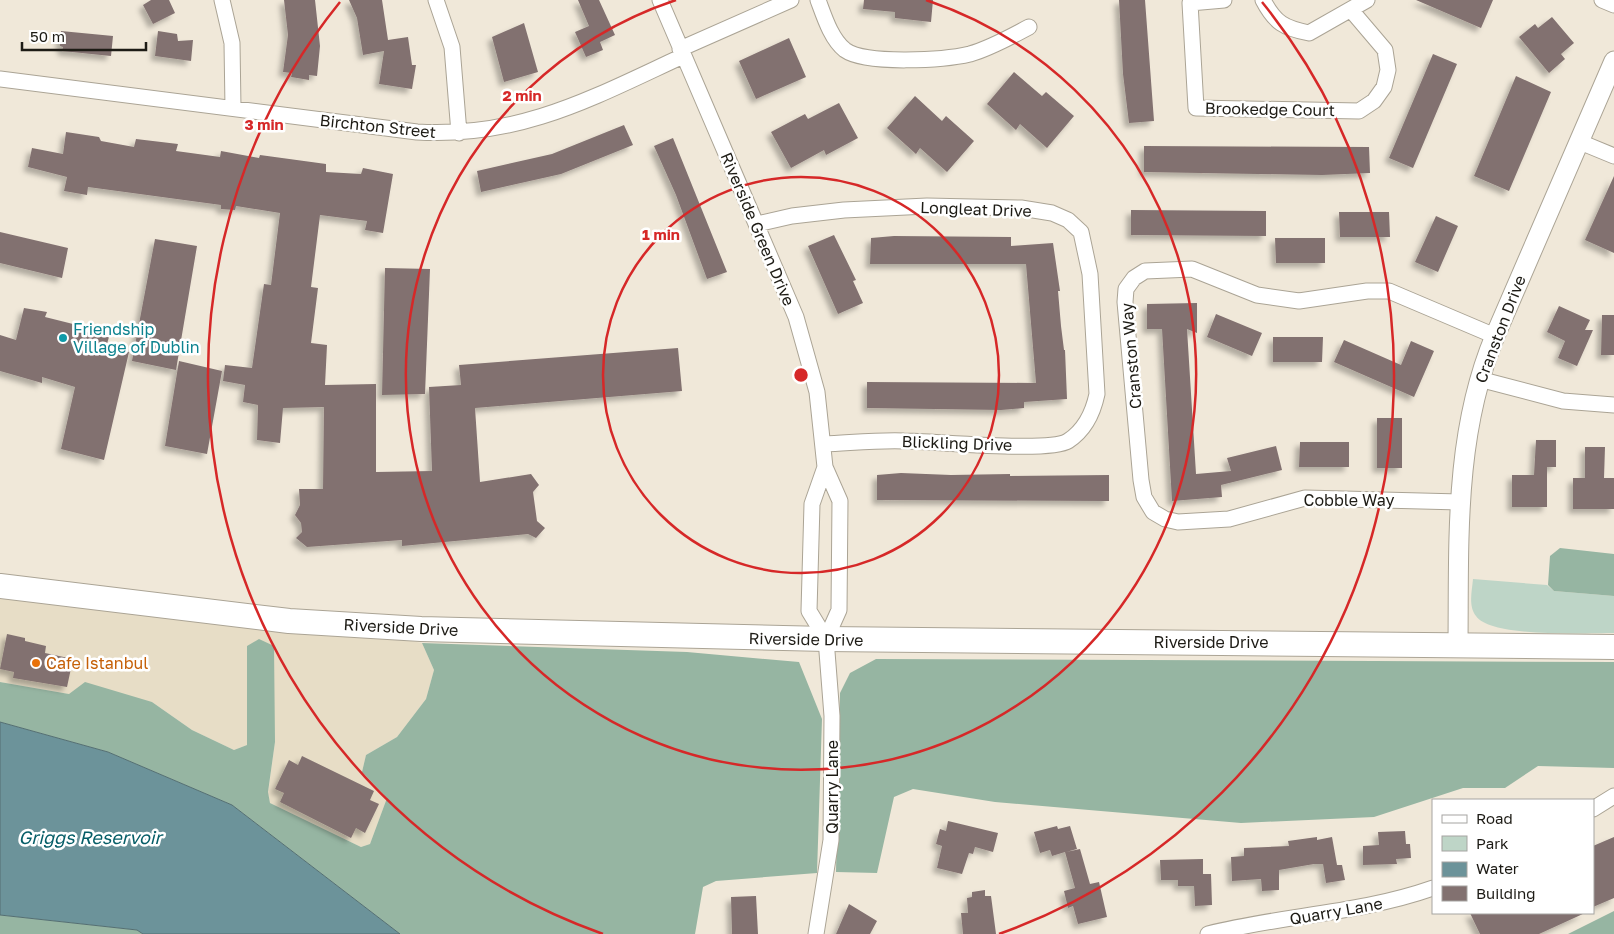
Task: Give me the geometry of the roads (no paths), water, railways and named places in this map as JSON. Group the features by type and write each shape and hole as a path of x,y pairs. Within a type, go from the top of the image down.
{"main road":[{"name":"Riverside Drive","path":"0,586 146,605 308,622 422,629 826,640 1458,644 1614,647"}],"street":[{"path":"222,0 232,43 233,108"},
{"path":"436,0 452,47 459,133"},
{"name":"Riverside Green Drive","path":"660,0 758,224 796,317 817,392 826,468 840,501 839,610 826,640"},
{"name":"Birchton Street","path":"0,79 417,132 459,133 514,126 575,105 790,0"},
{"path":"818,0 837,41 845,50 855,55 877,59 941,58 969,54 1029,27"},
{"name":"Brookedge Court","path":"1224,0 1190,3 1196,108 1359,110 1374,101 1384,87 1388,70 1385,50 1351,10"},
{"path":"1263,0 1271,16 1288,29 1309,34 1367,0"},
{"path":"1602,0 1614,5"},
{"name":"Cranston Drive","path":"1458,644 1460,502 1464,457 1479,379 1495,336 1614,61"},
{"path":"1580,142 1614,156"},
{"name":"Longleat Drive","path":"758,224 792,216 835,211 927,206 1022,208 1052,213 1068,220 1081,232 1090,274 1097,394 1093,411 1084,426"},
{"name":"Cranston Way","path":"1152,512 1144,497 1141,480 1125,302 1126,289 1134,278 1145,271 1192,269 1257,295 1299,301 1367,291 1389,291 1495,336"},
{"path":"1479,379 1563,401 1614,406"},
{"name":"Blickling Drive","path":"824,444 903,441 1044,447 1067,442 1084,426"},
{"name":"Riverside Green Drive","path":"826,468 812,504 809,610 826,640"},
{"name":"Cobble Way","path":"1152,512 1164,519 1178,522 1229,519 1305,498 1460,502"},
{"name":"Quarry Lane","path":"816,934 832,840 832,716 826,640"},
{"path":"1594,808 1614,796"},
{"name":"Quarry Lane","path":"1208,934 1251,923 1348,911 1403,898 1432,888"}],"water":[{"name":"Griggs Reservoir","path":"0,722 108,752 232,805 400,934 143,934 137,930 0,915"}],"place":[{"name":"Friendship Village of Dublin","path":"63,338"},
{"name":"Cafe Istanbul","path":"36,663"}]}
